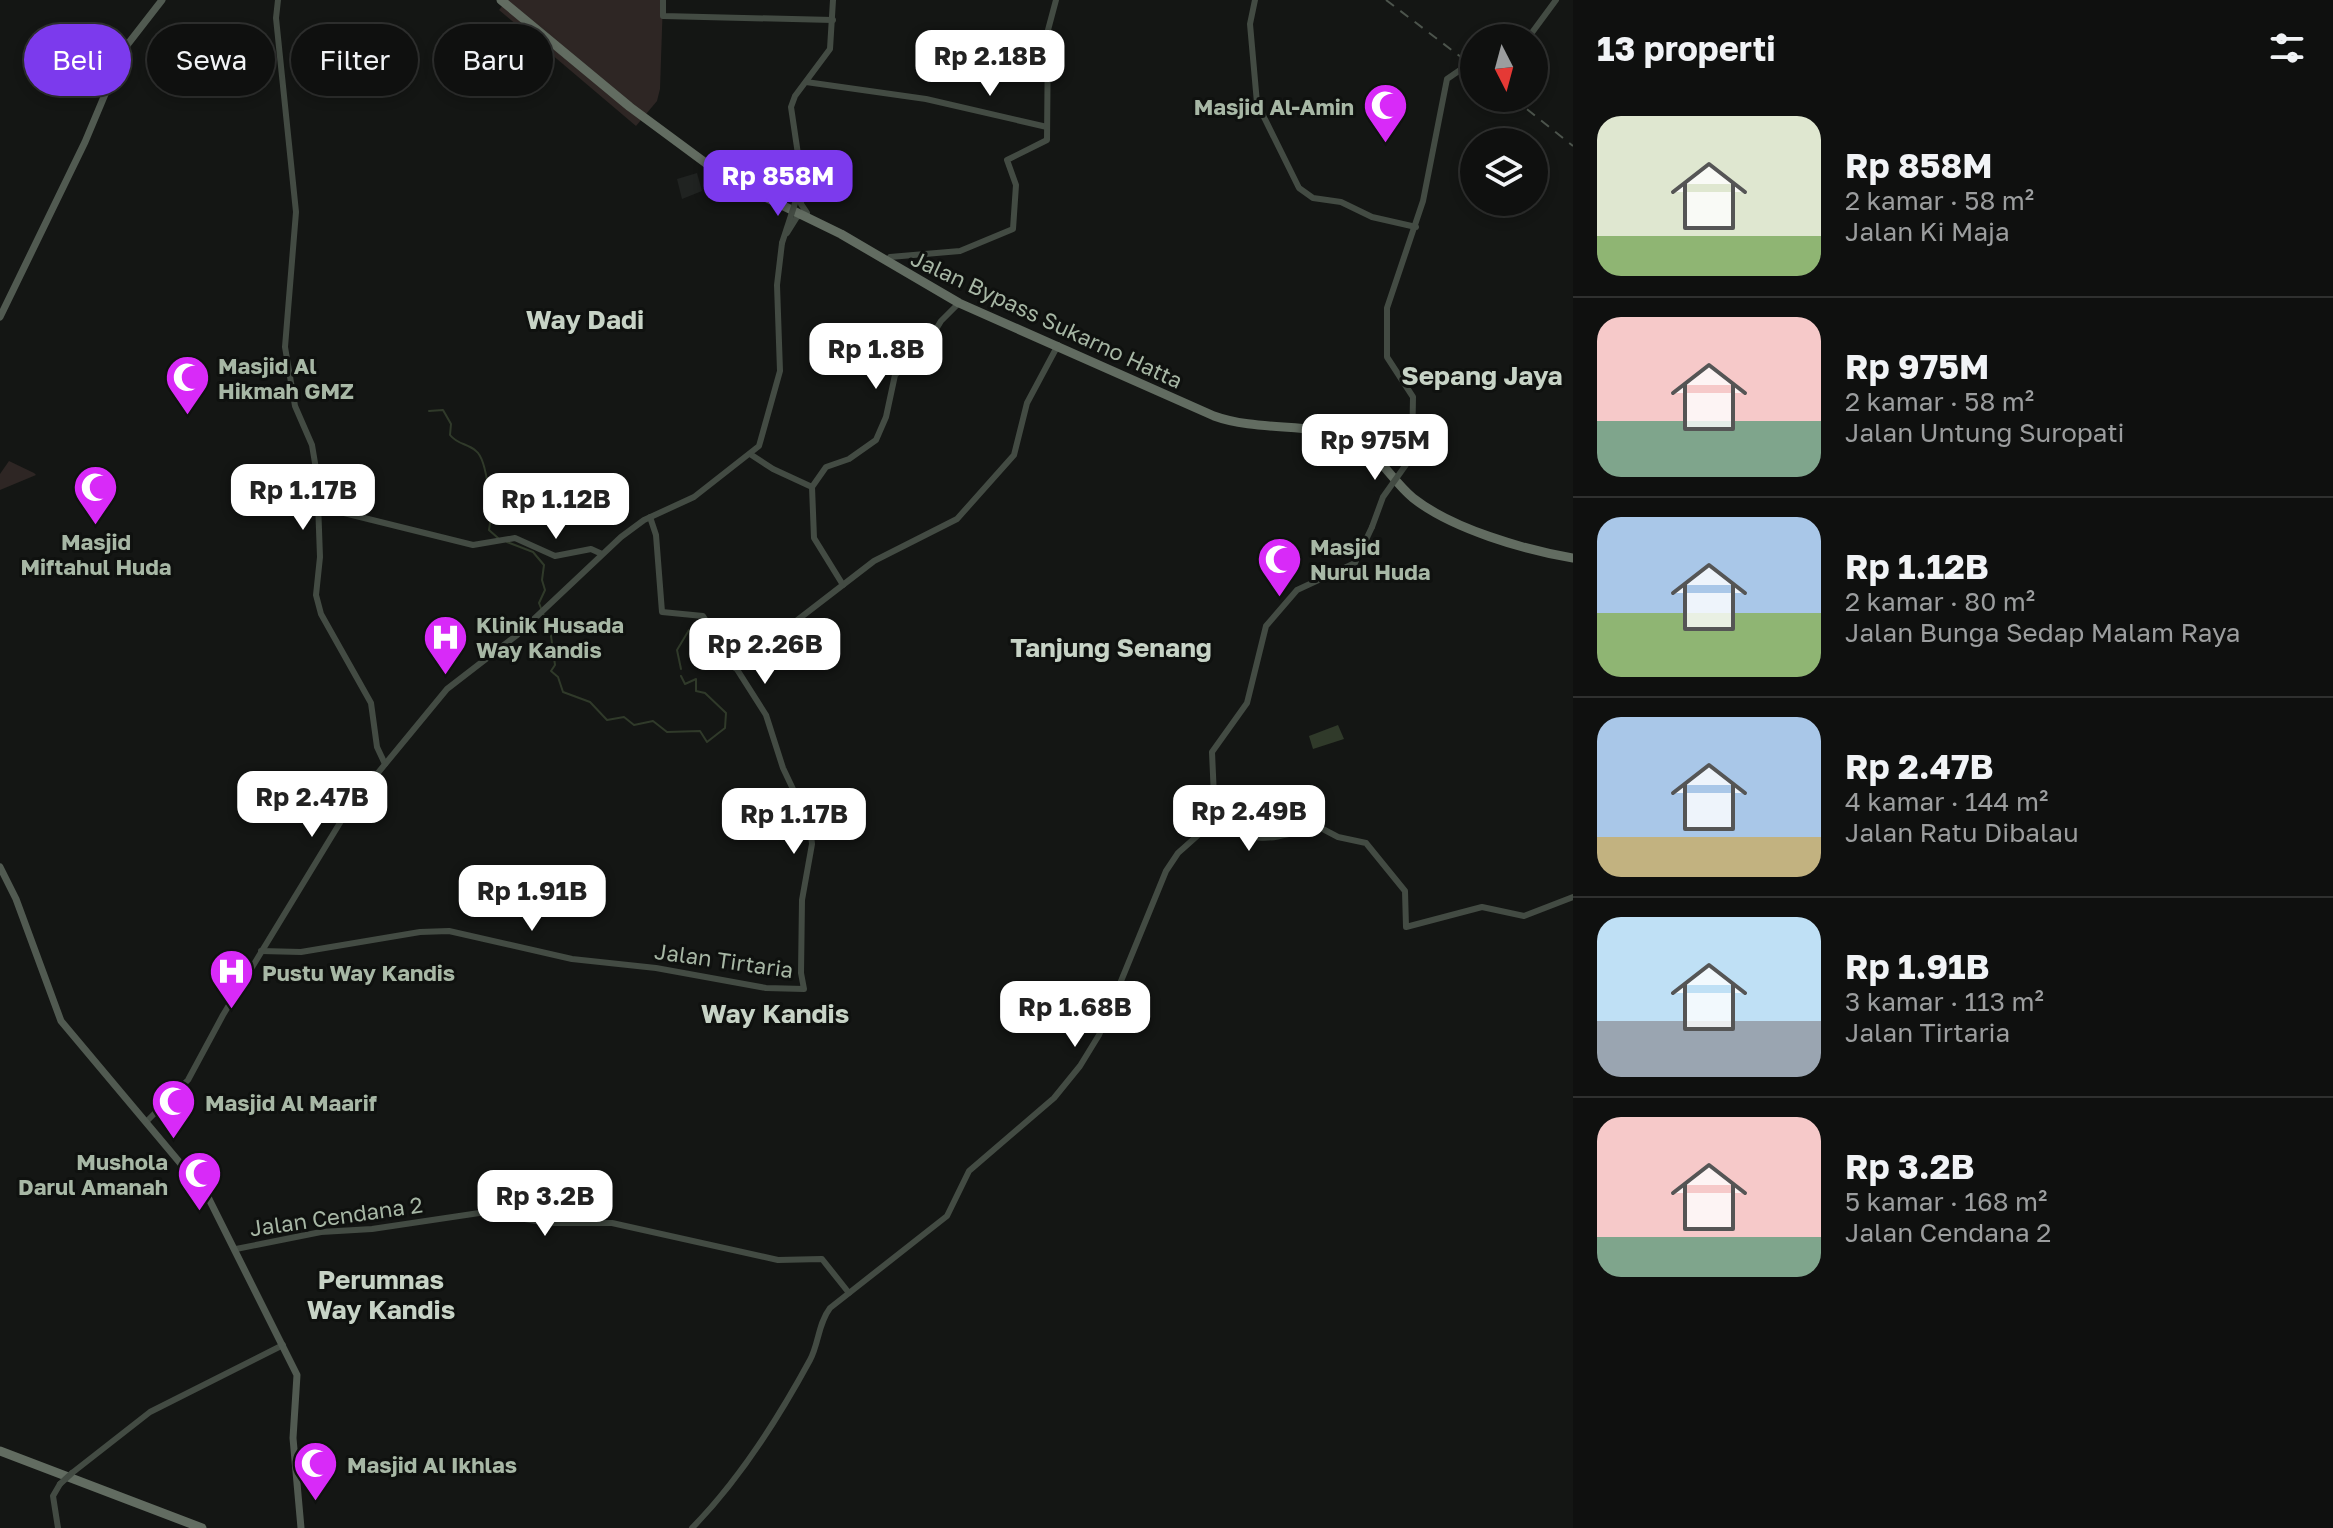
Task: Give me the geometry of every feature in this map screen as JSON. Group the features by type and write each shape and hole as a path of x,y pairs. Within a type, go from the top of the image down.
{"highway":[{"name":"Jalan Bypass Sukarno Hatta","path":"504,0 726,178 795,209 990,314 1218,415 1258,425 1342,435 1360,443 1395,479 1439,514 1531,550 1573,556"},
{"name":"Jalan Bypass Sukarno Hatta","path":"795,209 959,303 1232,423 1310,430"},
{"path":"0,1453 193,1528"},
{"path":"0,1453 202,1528"}],"main road":[{"path":"0,310 73,164 123,45 160,0"},
{"path":"0,317 32,247"},
{"path":"0,867 18,904 61,1021 207,1195 283,1345 298,1378 293,1438 301,1528"}],"street":[{"path":"278,0 276,18 296,212 285,351 296,412 314,456 320,557 316,599 329,629 371,703 377,747 385,764"},
{"path":"663,0 663,16 833,20"},
{"path":"146,1122 188,1080 261,951 349,808 453,683 507,643 604,552 650,517 694,497 750,454 761,441 780,371 777,285 781,248 798,194 799,161 791,107 830,49 833,0"},
{"path":"889,260 890,257 960,251 1012,230 1016,185 1008,158 1044,143 1047,127 1048,29 1056,0"},
{"path":"1255,0 1250,24 1257,103 1299,188 1313,198 1341,202 1360,213 1416,227"},
{"path":"1538,24 1556,0"},
{"path":"1215,820 1212,752 1247,703 1266,626 1297,590 1355,563 1395,479 1414,454 1413,397 1388,360 1386,320 1393,284 1416,227 1447,79 1460,70"},
{"path":"806,82 926,99 1047,127"},
{"path":"781,248 795,209 803,172 798,152"},
{"path":"843,585 813,534 812,487 826,467 849,459 876,440 886,417 895,375 926,346 941,321 959,303"},
{"path":"650,517 656,535 662,612 701,614 735,668 878,559 953,522 1015,453 1026,405 1058,345"},
{"path":"1371,530 1383,497 1409,461 1414,444"},
{"path":"750,454 773,469 812,487"},
{"path":"317,510 340,512 471,545 502,540 528,542 555,556 591,549 604,552"},
{"name":"Jalan Tirtaria","path":"261,951 301,952 420,932 449,931 572,959 656,968 766,988 804,989 801,973 802,900 812,839 804,810 783,768 768,719 735,668"},
{"path":"1215,820 1248,838 1281,839 1319,827 1338,837 1366,843 1405,891 1406,927 1482,907 1524,916 1573,897"},
{"path":"692,1528 719,1501 741,1470 810,1361 825,1314 947,1216 969,1171 1054,1098 1078,1069 1099,1035 1166,871 1178,853 1215,820"},
{"name":"Jalan Cendana 2","path":"236,1249 321,1232 377,1228 486,1212 547,1223 612,1223 693,1238 778,1260 822,1259 849,1293"},
{"path":"58,1528 53,1496 72,1473 150,1412 283,1345"}],"shaded area":[{"path":"507,0 663,0 657,101 636,126 553,56 553,24 516,24 499,10"},
{"path":"697,173 702,191 682,199 677,179"},
{"path":"9,461 36,475 0,490 0,474"},
{"path":"1338,725 1344,739 1313,749 1309,736"}],"waterway":[{"path":"429,411 443,410 451,424 450,435 473,448 480,456 488,488 489,530 498,538"},
{"path":"507,542 533,552 544,565 542,580 545,590 539,603 544,616 556,619 551,636 555,665 551,671 558,677 563,692 590,702 607,720 624,717 634,725 653,721 667,732 700,731 707,742 725,728 726,713 705,693 696,691 696,679 685,684 681,676"},
{"path":"681,669 677,650 689,630"}],"railway":[{"path":"1386,0 1460,56"},
{"path":"1530,112 1573,146"}],"place":[{"name":"Masjid Al-Amin","path":"1385,145"},
{"name":"Masjid Al Hikmah GMZ","path":"187,417"},
{"name":"Masjid Miftahul Huda","path":"96,527"},
{"name":"Masjid Nurul Huda","path":"1279,598"},
{"name":"Klinik Husada Way Kandis","path":"445,676"},
{"name":"Pustu Way Kandis","path":"231,1011"},
{"name":"Masjid Al Maarif","path":"174,1141"},
{"name":"Mushola Darul Amanah","path":"199,1213"},
{"name":"Masjid Al Ikhlas","path":"316,1503"}],"district":[{"name":"Way Dadi","path":"585,319"},
{"name":"Sepang Jaya","path":"1482,375"},
{"name":"Tanjung Senang","path":"1111,647"},
{"name":"Way Kandis","path":"775,1013"},
{"name":"Perumnas Way Kandis","path":"381,1294"}]}
